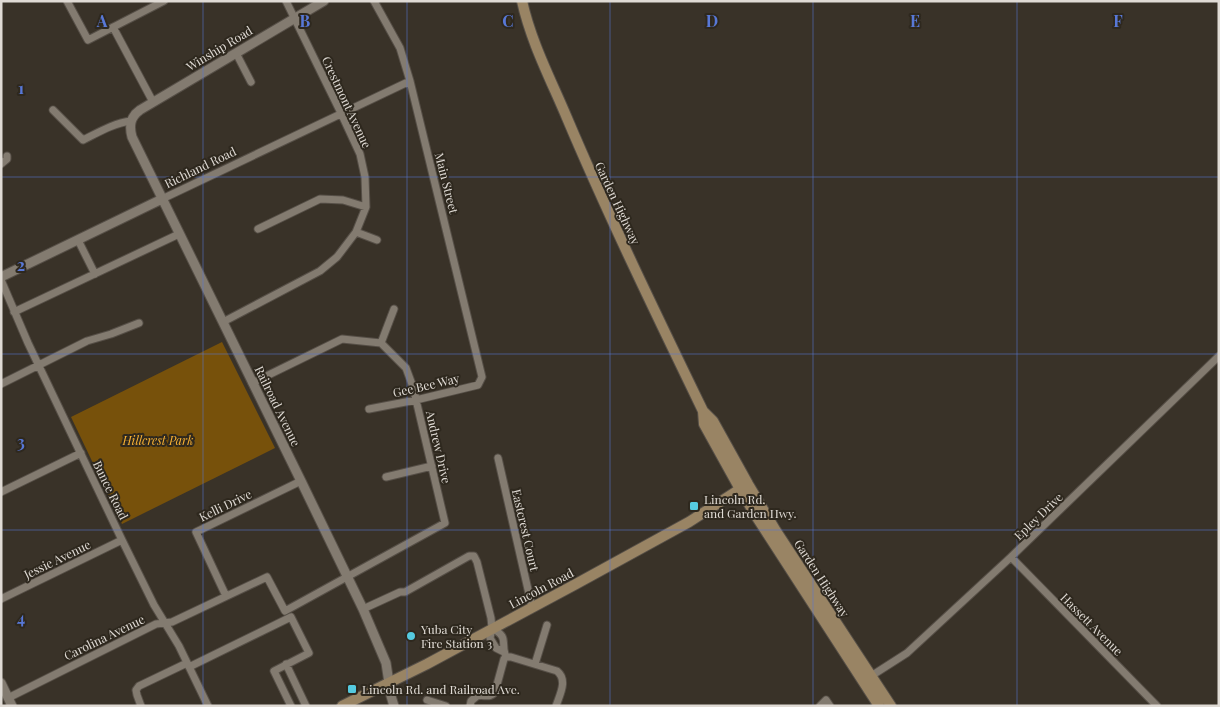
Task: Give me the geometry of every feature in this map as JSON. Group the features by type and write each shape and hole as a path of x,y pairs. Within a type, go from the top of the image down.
{"main road":[{"name":"Garden Highway","path":"522,1 538,49 597,189 703,411 704,424 744,487 767,534 867,678 891,706"},
{"name":"Lincoln Road","path":"342,706 441,657 689,522 744,487"},
{"name":"Garden Highway","path":"867,678 879,706"}],"street":[{"path":"67,1 88,40 164,1"},
{"name":"Crestmont Avenue","path":"223,322 320,270 337,257 356,232 366,207 365,177 360,154 286,1"},
{"name":"Winship Road","path":"131,121 135,113 324,1"},
{"name":"Main Street","path":"374,1 400,48 410,81 482,377"},
{"path":"113,27 153,102"},
{"path":"236,53 251,82"},
{"name":"Richland Road","path":"1,278 410,81"},
{"path":"53,110 83,140 115,124 131,121"},
{"name":"Railroad Avenue","path":"131,121 130,131 132,137 363,609 386,663 394,706"},
{"path":"1,164 7,159 7,156"},
{"path":"258,229 320,199 343,200 366,207"},
{"path":"356,232 377,240"},
{"path":"14,312 180,234"},
{"path":"78,240 95,274"},
{"name":"Bunce Road","path":"1,278 14,312 122,540 208,706"},
{"path":"252,383 342,339 381,343 394,309"},
{"path":"1,384 87,342 139,323"},
{"name":"Andrew Drive","path":"267,577 285,611 445,523 413,387 406,368 381,343"},
{"name":"Epley Drive","path":"867,678 907,653 1011,558 1219,356"},
{"name":"Gee Bee Way","path":"369,408 416,400 478,385 482,377"},
{"path":"1,492 81,453"},
{"name":"Eastcrest Court","path":"498,458 532,607"},
{"path":"386,477 432,466"},
{"name":"Kelli Drive","path":"226,596 196,532 301,481"},
{"name":"Jessie Avenue","path":"1,599 122,540"},
{"path":"363,609 400,592 405,592 469,556 474,556 492,628 500,633 504,642 505,654 492,695 477,696 471,701 470,706"},
{"name":"Hassett Avenue","path":"1011,558 1157,706"},
{"name":"Carolina Avenue","path":"10,702 156,624 172,622 267,577"},
{"path":"141,706 136,690 139,686 291,617 309,653 274,671 291,706"},
{"path":"534,664 547,625"},
{"path":"505,654 557,671 561,675 563,683 556,706"},
{"path":"286,664 306,706"},
{"path":"1,683 10,702"},
{"path":"427,700 446,706"},
{"path":"820,706 828,703"}],"green space":[{"name":"Hillcrest Park","path":"222,342 275,448 122,524 71,417"}],"place":[{"name":"Lincoln Rd. and Garden Hwy.","path":"694,506"},
{"name":"Yuba City Fire Station 3","path":"411,636"},
{"name":"Lincoln Rd. and Railroad Ave.","path":"352,689"}]}
